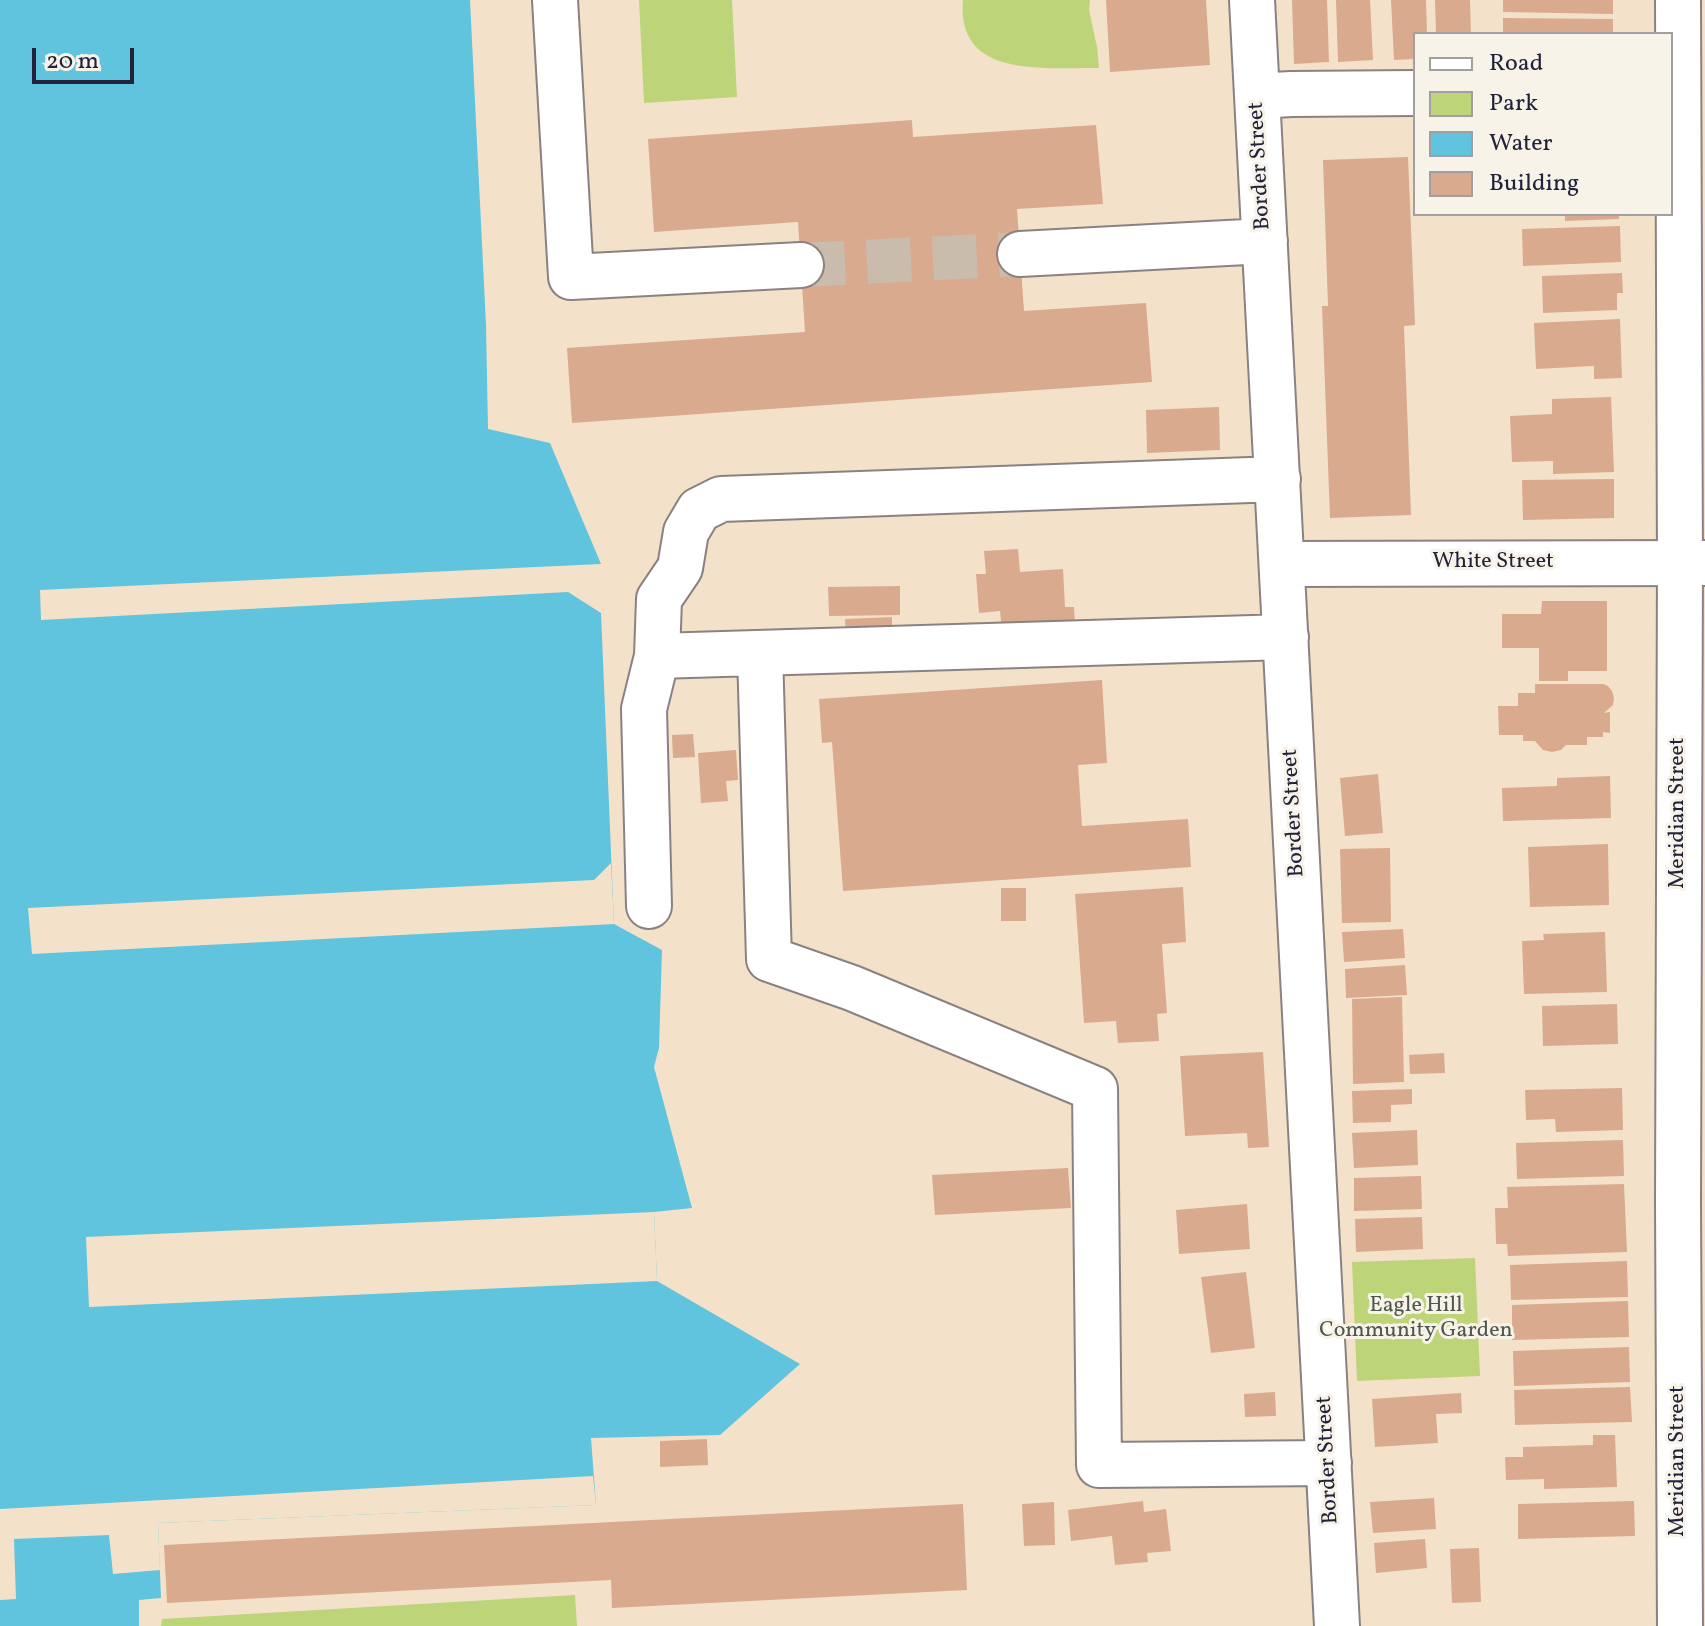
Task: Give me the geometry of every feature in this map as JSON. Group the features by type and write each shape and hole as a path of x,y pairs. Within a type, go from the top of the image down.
{"street":[{"path":"555,0 571,277 801,265"},
{"name":"Border Street","path":"1252,0 1337,1626"},
{"name":"Meridian Street","path":"1678,0 1685,93 1692,358 1691,1200 1680,1626"},
{"path":"1257,96 1413,93"},
{"path":"1020,254 1265,241"},
{"path":"649,906 644,709 657,656 659,599 680,568 686,532 699,510 721,499 1278,479"},
{"name":"White Street","path":"1282,564 1692,563"},
{"path":"657,656 1286,637"},
{"path":"760,653 769,959 852,988 1095,1089 1099,1465 1329,1463"}],"green space":[{"path":"639,0 732,0 737,97 644,103"},
{"path":"963,0 1090,0 1099,68 1031,67 1008,64 989,56 974,44 965,26"},
{"name":"Eagle Hill Community Garden","path":"1475,1258 1480,1376 1357,1381 1352,1262"},
{"path":"575,1595 577,1626 161,1626 162,1619"}],"water":[{"path":"0,0 470,0 488,429 550,443 601,564 614,924 662,950 659,1048 654,1067 692,1208 654,1212 657,1281 800,1364 720,1435 591,1438 596,1505 158,1523 161,1598 139,1600 139,1626 0,1626"}],"pier":[{"path":"601,564 601,613 568,592 41,620 40,590"},
{"path":"611,863 614,924 32,954 28,908 594,880"},
{"path":"654,1212 657,1281 89,1307 86,1237"},
{"path":"593,1476 596,1505 158,1523 160,1570 113,1574 109,1535 14,1539 16,1599 0,1600 0,1509"}],"building":[{"path":"1106,0 1206,0 1210,65 1110,72"},
{"path":"1292,0 1327,0 1329,62 1294,64"},
{"path":"1336,0 1370,0 1373,60 1338,62"},
{"path":"1391,0 1426,0 1427,32 1413,32 1413,59 1394,60"},
{"path":"1435,0 1470,0 1471,32 1436,32"},
{"path":"1503,0 1613,0 1613,14 1503,12"},
{"path":"1503,18 1613,19 1613,32 1503,32"},
{"path":"912,120 913,137 1096,125 1103,204 1017,209 1024,311 1146,303 1152,382 572,423 567,348 805,332 798,222 654,232 648,139"},
{"path":"1408,157 1415,325 1404,326 1411,515 1330,518 1322,306 1328,306 1323,160"},
{"path":"1565,216 1619,216 1619,219 1565,221"},
{"path":"1620,226 1621,262 1523,266 1522,229"},
{"path":"1622,273 1623,293 1617,293 1617,310 1543,313 1542,276"},
{"path":"1620,319 1622,378 1594,379 1594,366 1536,369 1534,323"},
{"path":"1611,397 1614,472 1553,474 1553,461 1512,462 1510,416 1552,414 1552,399"},
{"path":"1219,407 1220,450 1147,453 1146,410"},
{"path":"1614,479 1614,518 1523,520 1522,480"},
{"path":"1018,549 1020,572 1063,569 1065,607 1074,607 1075,625 1002,630 1000,611 979,613 976,574 986,574 984,551"},
{"path":"900,586 900,615 829,616 828,587"},
{"path":"1542,601 1607,601 1607,671 1568,671 1568,681 1539,681 1539,648 1502,648 1502,614 1541,614"},
{"path":"892,617 892,632 846,634 845,619"},
{"path":"1102,680 1107,763 1078,765 1082,826 1188,819 1191,867 843,891 832,742 822,743 819,699"},
{"path":"1535,684 1608,686 1614,698 1613,705 1604,713 1610,712 1610,733 1603,732 1603,737 1587,737 1587,745 1566,745 1552,752 1543,750 1535,741 1523,741 1523,735 1499,735 1498,706 1518,706 1518,693 1535,693"},
{"path":"693,734 695,757 673,758 672,735"},
{"path":"736,750 738,780 726,781 728,801 701,803 698,753"},
{"path":"1378,774 1383,833 1345,836 1340,778"},
{"path":"1610,776 1611,818 1503,821 1502,788 1557,786 1557,778"},
{"path":"1608,844 1609,905 1530,907 1528,847"},
{"path":"1390,848 1391,922 1342,923 1340,849"},
{"path":"1183,887 1186,942 1162,944 1167,1013 1157,1014 1159,1041 1118,1043 1116,1021 1084,1023 1075,894"},
{"path":"1001,888 1026,888 1026,921 1001,921"},
{"path":"1403,929 1405,958 1344,962 1342,932"},
{"path":"1605,932 1607,992 1524,994 1522,941 1544,940 1543,934"},
{"path":"1405,965 1407,995 1346,998 1345,969"},
{"path":"1402,997 1404,1082 1353,1084 1352,999"},
{"path":"1617,1004 1618,1044 1543,1046 1542,1006"},
{"path":"1263,1052 1269,1147 1248,1148 1247,1133 1185,1136 1180,1056"},
{"path":"1444,1053 1445,1073 1410,1074 1409,1055"},
{"path":"1622,1088 1623,1130 1556,1132 1555,1119 1526,1120 1525,1090"},
{"path":"1412,1089 1412,1104 1391,1105 1391,1122 1353,1123 1352,1091"},
{"path":"1417,1130 1418,1165 1354,1168 1352,1133"},
{"path":"1623,1140 1624,1176 1517,1179 1516,1143"},
{"path":"1068,1168 1071,1208 935,1215 932,1175"},
{"path":"1421,1176 1422,1209 1354,1211 1354,1178"},
{"path":"1624,1184 1627,1252 1508,1256 1507,1244 1496,1244 1495,1208 1508,1208 1507,1187"},
{"path":"1247,1204 1250,1249 1179,1254 1176,1210"},
{"path":"1422,1217 1423,1249 1356,1252 1355,1219"},
{"path":"1627,1261 1628,1297 1511,1300 1510,1265"},
{"path":"1246,1272 1255,1348 1211,1353 1201,1277"},
{"path":"1628,1301 1629,1337 1512,1340 1512,1305"},
{"path":"1629,1347 1630,1382 1514,1386 1513,1351"},
{"path":"1630,1387 1632,1422 1515,1425 1514,1390"},
{"path":"1275,1392 1276,1416 1245,1417 1244,1394"},
{"path":"1461,1393 1462,1413 1436,1414 1438,1443 1375,1447 1372,1399"},
{"path":"1593,1435 1615,1435 1617,1487 1544,1489 1544,1479 1506,1480 1505,1457 1523,1457 1523,1447 1593,1445"},
{"path":"707,1439 708,1465 660,1467 660,1441"},
{"path":"1434,1498 1436,1529 1373,1533 1370,1502"},
{"path":"1143,1501 1144,1512 1166,1509 1171,1551 1147,1553 1148,1562 1115,1565 1112,1536 1071,1541 1068,1510"},
{"path":"1634,1501 1635,1536 1518,1539 1518,1504"},
{"path":"1054,1502 1055,1545 1024,1546 1022,1504"},
{"path":"963,1504 967,1590 612,1608 611,1580 167,1603 164,1545"},
{"path":"1425,1539 1427,1568 1376,1573 1374,1543"},
{"path":"1479,1548 1481,1602 1452,1603 1450,1549"}],"tunnel":[{"path":"801,265 1020,254"}]}
